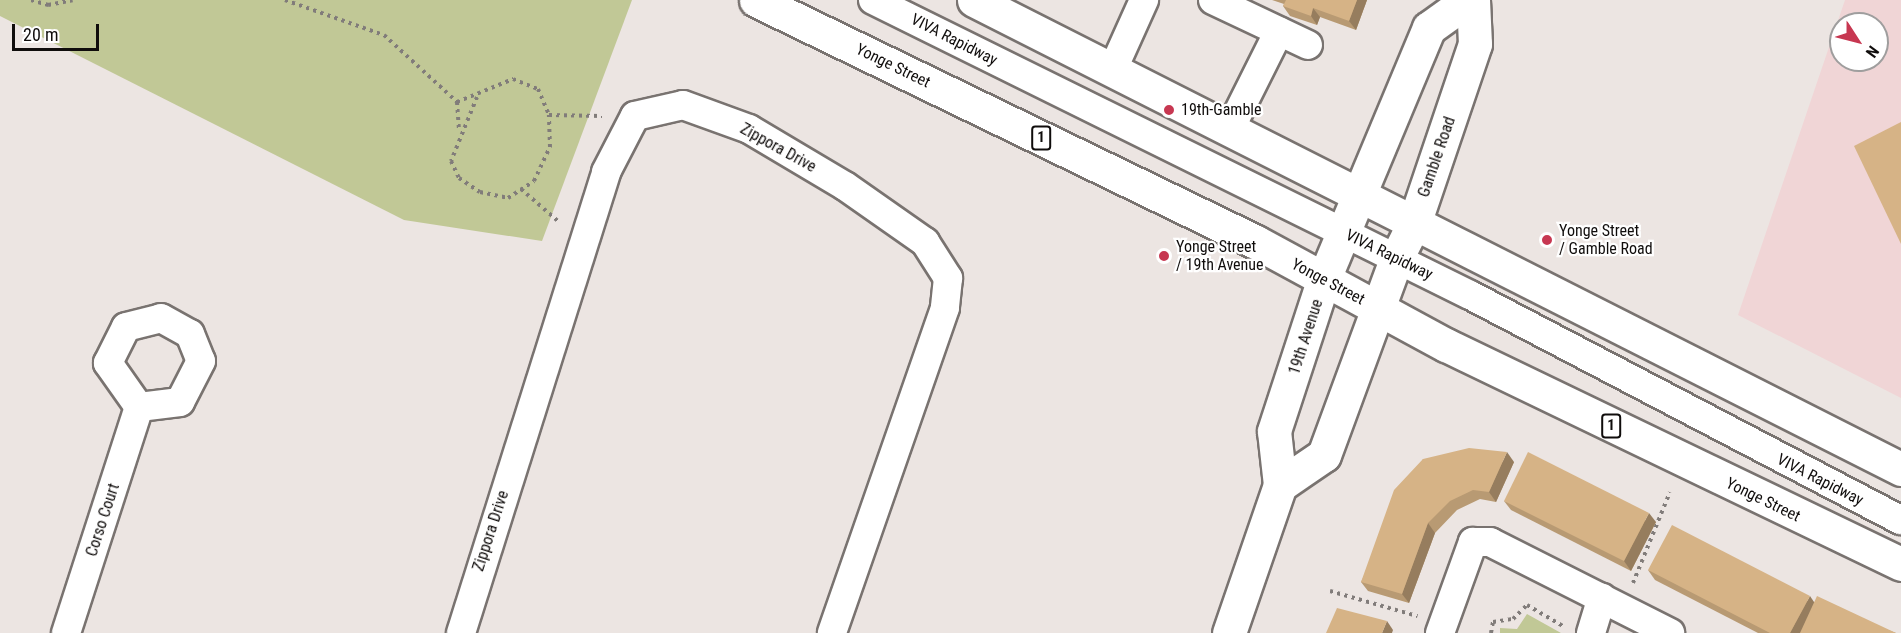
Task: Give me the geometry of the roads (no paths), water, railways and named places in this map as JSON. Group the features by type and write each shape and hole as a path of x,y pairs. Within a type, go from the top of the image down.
{"main road":[{"name":"Yonge Street","path":"756,0 1256,242 1377,309 1901,564"},
{"path":"974,0 1415,221 1737,390 1901,469"},
{"path":"1361,194 1429,28 1468,0"},
{"name":"Gamble Road","path":"1377,309 1396,259 1415,221 1475,44 1473,0"},
{"name":"19th Avenue","path":"1229,633 1280,485 1274,431 1323,281 1361,194"},
{"path":"1280,485 1324,455 1377,309"}],"street":[{"name":"VIVA Rapidway","path":"873,0 1343,232 1901,520"},
{"path":"1113,69 1144,0"},
{"path":"1213,0 1308,45"},
{"path":"1231,127 1279,32"},
{"name":"Zippora Drive","path":"461,633 606,172 635,116 683,105 749,129 925,242 948,278 945,308 832,633"},
{"name":"Corso Court","path":"66,633 139,407"},
{"path":"1441,628 1473,542 1490,542 1670,633"},
{"path":"1591,633 1612,604"}],"place":[{"name":"19th-Gamble","path":"1169,110"},
{"name":"Yonge Street / Gamble Road","path":"1547,240"},
{"name":"Yonge Street / 19th Avenue","path":"1164,256"}]}
